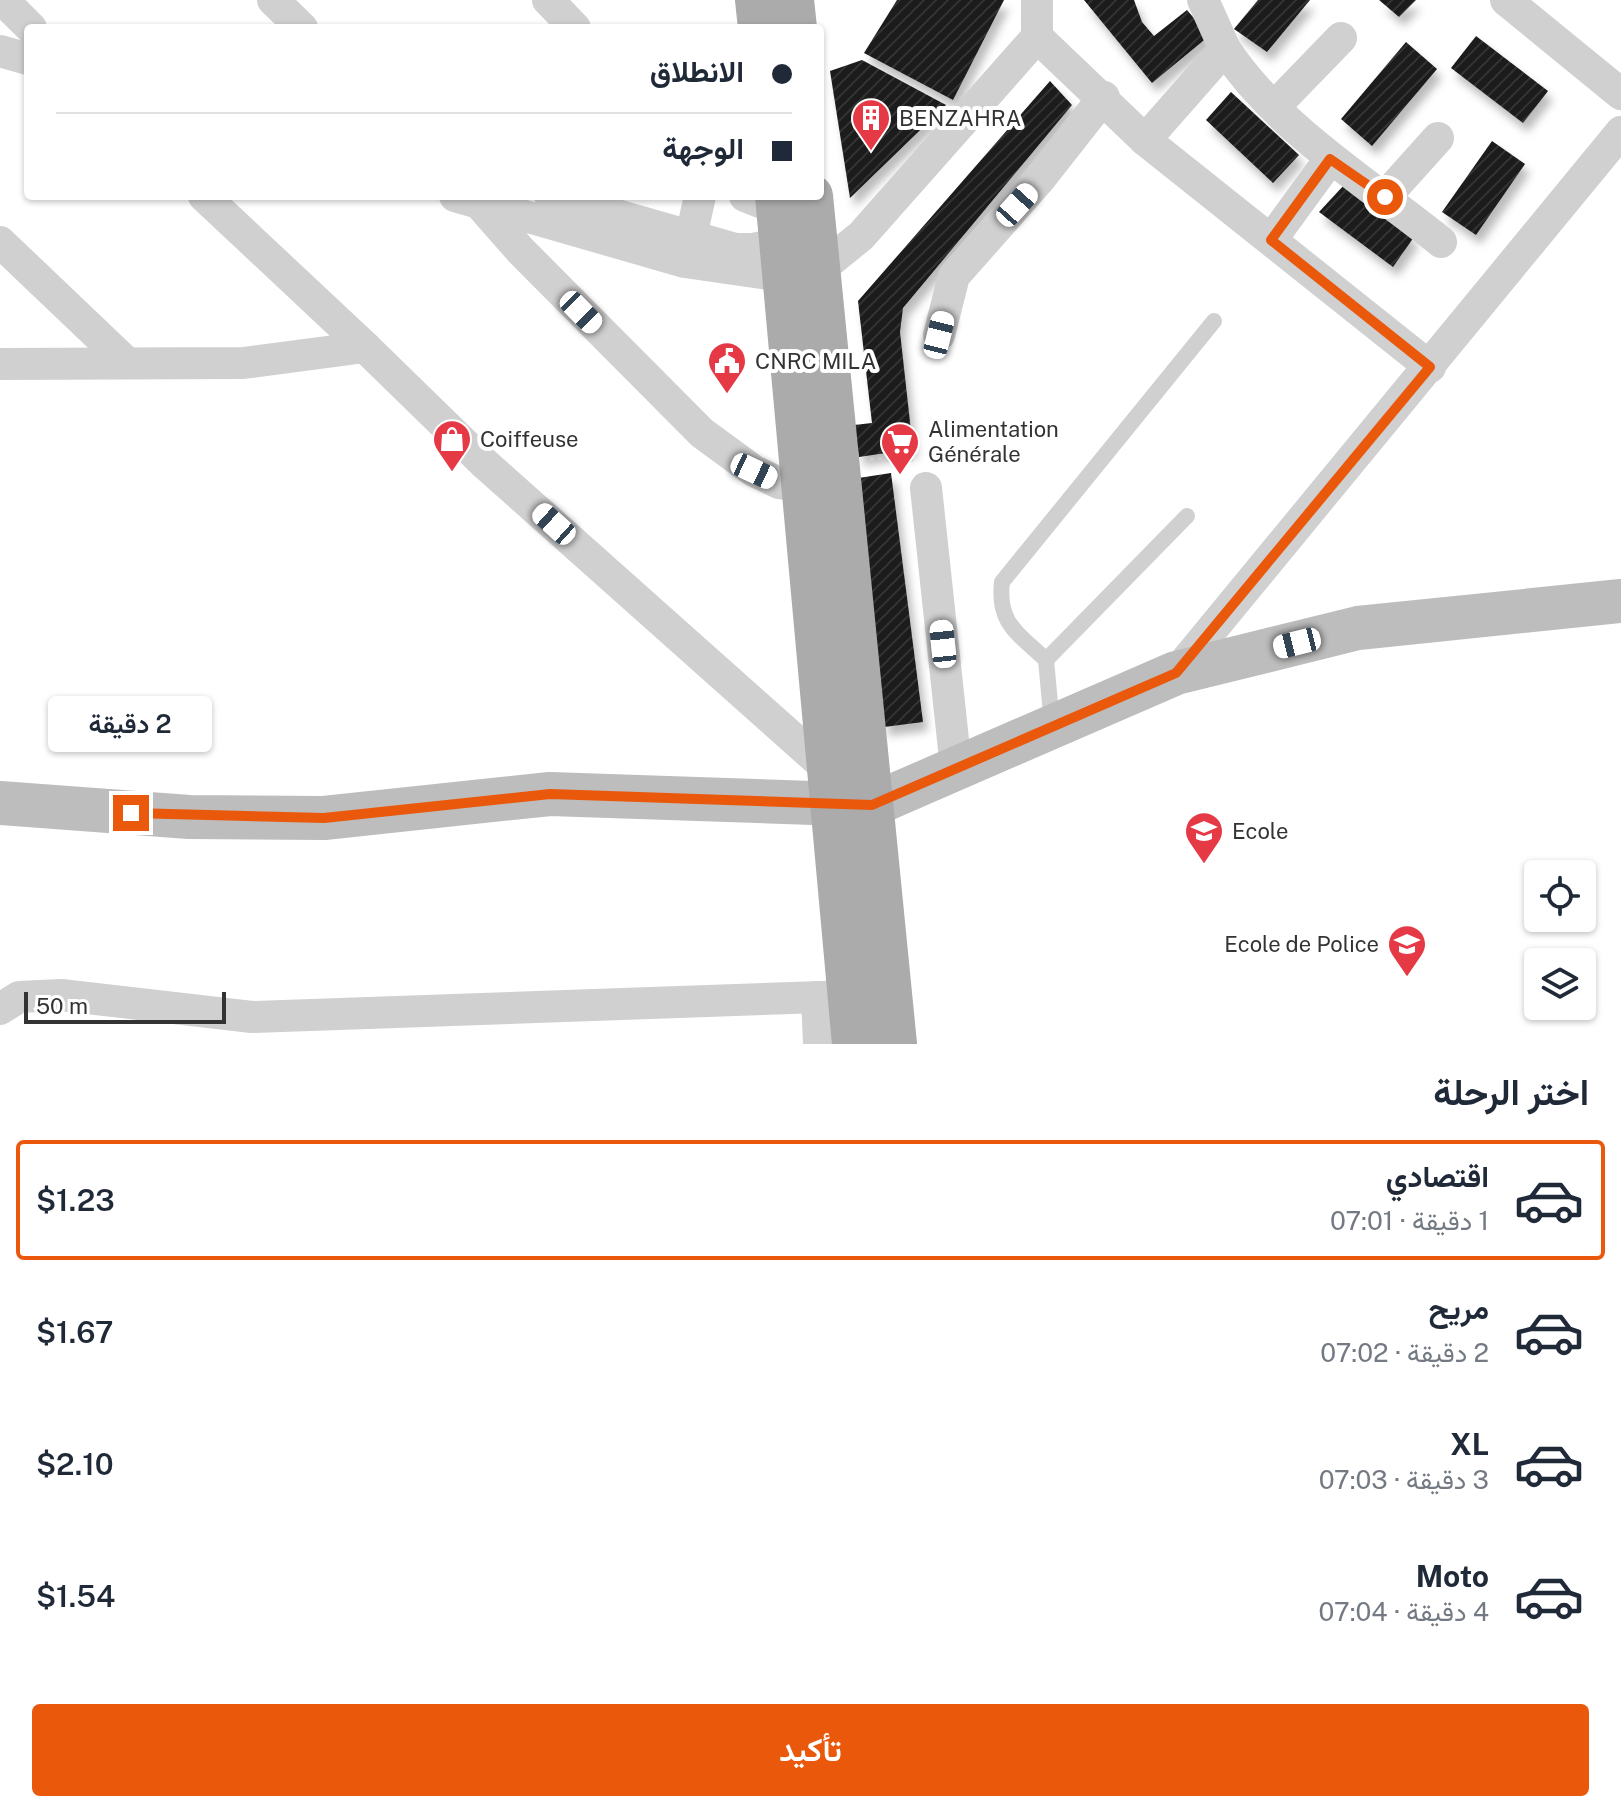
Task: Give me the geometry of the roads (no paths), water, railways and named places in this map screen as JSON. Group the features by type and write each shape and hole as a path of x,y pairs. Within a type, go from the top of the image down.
{"main road":[{"path":"757,0 760,24"},
{"path":"792,0 795,24"},
{"path":"788,228 803,486 846,794 895,1044"},
{"path":"788,228 846,794 833,997 854,1044"},
{"path":"0,803 189,817 324,818 550,794 846,794 956,768 1176,673 1358,628 1621,601"}],"street":[{"path":"3,0 27,24"},
{"path":"273,0 298,24"},
{"path":"548,0 571,24"},
{"path":"473,200 687,250 752,249 788,228 861,236 1037,37 1037,0"},
{"path":"1203,0 1225,49 1245,80 1330,159 1385,197 1441,242"},
{"path":"1506,0 1621,94"},
{"path":"0,27 24,35"},
{"path":"1037,37 1104,97 1145,140 1430,367"},
{"path":"1275,106 1341,38"},
{"path":"1145,140 1225,49"},
{"path":"0,51 24,58"},
{"path":"939,335 954,276 1038,181 1104,97"},
{"path":"1176,673 1621,132"},
{"path":"1385,197 1438,138"},
{"path":"1271,240 1330,159"},
{"path":"208,200 484,463 846,794"},
{"path":"470,200 702,433 754,471 779,483 803,486"},
{"path":"560,200 687,250"},
{"path":"687,250 699,200"},
{"path":"0,242 126,362"},
{"path":"0,364 243,363 365,347"},
{"path":"920,474 956,768"},
{"path":"0,1009 19,997 61,995 252,1017 833,997 819,1044"}],"lane":[{"path":"1052,726 1046,660 1004,620 1000,601 1002,582 1214,321"},
{"path":"1046,660 1187,516"}],"place":[{"name":"BENZAHRA","path":"871,152"},
{"name":"CNRC MILA","path":"727,395"},
{"name":"Coiffeuse","path":"452,473"},
{"name":"Alimentation Générale","path":"900,476"},
{"name":"Ecole","path":"1204,865"},
{"name":"Ecole de Police","path":"1407,978"}]}
